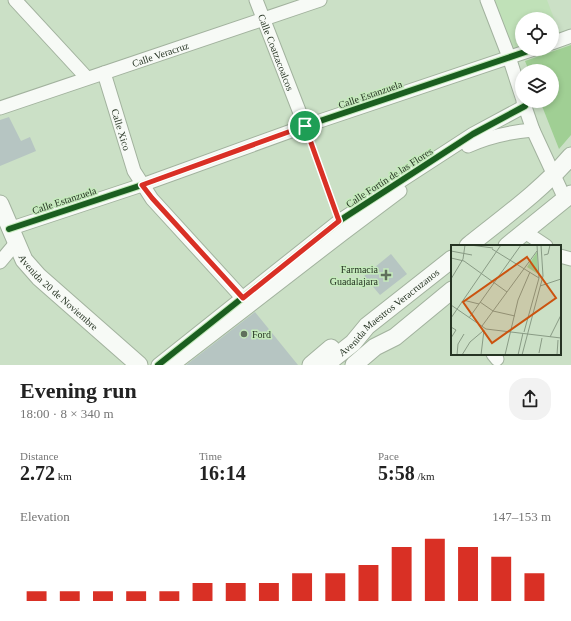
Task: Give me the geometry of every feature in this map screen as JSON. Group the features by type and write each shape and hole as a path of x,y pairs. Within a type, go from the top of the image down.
{"main road":[{"path":"469,245 553,176 571,156"},
{"path":"508,245 568,197"},
{"name":"Avenida 20 de Noviembre","path":"0,204 12,236 24,260 39,277 139,365"},
{"name":"Avenida Maestros Veracruzanos","path":"325,365 353,343 366,326 451,260"},
{"name":"Avenida Maestros Veracruzanos","path":"354,365 375,347 395,337 450,296"},
{"path":"311,365 345,335 366,326"},
{"path":"369,365 381,355 395,337"}],"street":[{"path":"15,0 87,78"},
{"name":"Calle Coatzacoalcos","path":"256,0 305,126"},
{"name":"Calle Veracruz","path":"0,108 320,0"},
{"path":"487,0 515,76"},
{"path":"559,40 571,36"},
{"name":"Calle Estanzuela","path":"12,236 142,185 305,126 515,55"},
{"name":"Calle Xico","path":"104,73 134,171 142,185 246,302"},
{"name":"Calle Fortín de las Flores","path":"173,365 339,221 515,106"},
{"path":"525,108 533,130 553,176 568,197"},
{"name":"Calle Fortín de las Flores","path":"158,365 414,181 465,148 487,137 504,133 533,130"},
{"path":"525,232 544,245"},
{"path":"0,262 12,236"},
{"path":"561,256 571,259"}],"path":[{"path":"305,126 339,221"}],"shaded area":[{"path":"494,0 547,0 552,12 515,12 515,50 511,51"},
{"path":"571,45 571,135 559,149 543,108 559,108 559,64 526,64 525,61 539,56 559,56 559,49"}],"building":[{"path":"9,117 21,141 30,137 36,151 0,166 0,120"},
{"name":"Farmacia Guadalajara","path":"391,254 407,274 380,295 364,276"},
{"name":"Ford","path":"255,312 298,365 186,365"}],"cycle path":[{"path":"9,229 142,185 305,126 515,55"},
{"path":"158,365 339,221 473,134 521,108"}],"place":[{"name":"Farmacia Guadalajara","path":"386,275"},
{"name":"Ford","path":"244,334"}],"route":[{"path":"305,126 339,221 243,298 152,198 142,185 305,126"}]}
